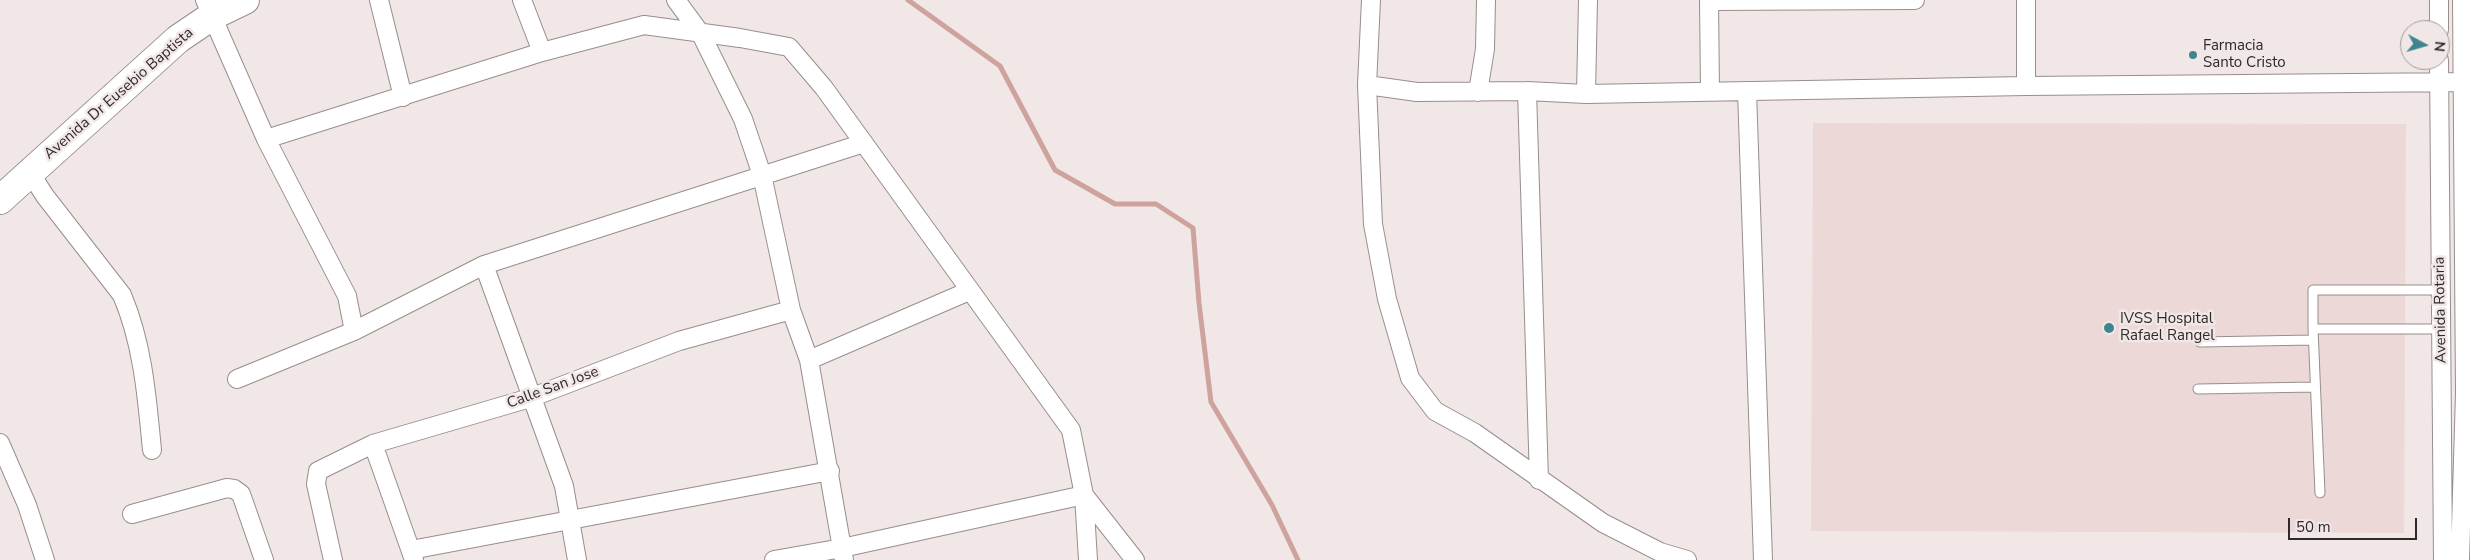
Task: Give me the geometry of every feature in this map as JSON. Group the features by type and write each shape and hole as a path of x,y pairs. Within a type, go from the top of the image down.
{"main road":[{"name":"Avenida Dr Eusebio Baptista","path":"0,200 29,171 209,8 245,0"}],"street":[{"path":"379,0 402,97"},
{"path":"522,0 542,52"},
{"path":"676,0 701,34 742,119 762,175 791,310 809,360 830,470 843,554"},
{"path":"1371,0 1367,85 1373,224 1387,300 1410,378 1435,411 1475,433 1603,524 1660,552 1687,560"},
{"path":"1478,92 1485,49 1486,0"},
{"path":"1586,94 1588,0"},
{"path":"1710,91 1709,1 1915,0"},
{"path":"2026,0 2026,86"},
{"path":"2439,0 2439,20"},
{"name":"Avenida Rotaria","path":"2460,560 2467,393 2462,0"},
{"path":"209,8 266,139 347,296 354,331"},
{"path":"266,139 542,52 644,25 740,38 788,47 812,72 1071,430 1084,495 1088,560"},
{"name":"Avenida Rotaria","path":"2439,70 2443,560"},
{"path":"1367,85 1417,92 1456,90 1586,94 2026,86 2462,82"},
{"path":"1527,91 1539,480"},
{"path":"1747,92 1763,560"},
{"path":"237,379 354,331 484,265 864,143"},
{"path":"29,171 45,196 122,295 128,310 146,381 152,450"},
{"path":"484,265 530,398 564,486 577,560"},
{"path":"809,360 969,291"},
{"name":"Calle San Jose","path":"333,560 316,484 318,471 373,444 530,398 679,341 791,310"},
{"path":"0,443 27,505 45,560"},
{"path":"373,444 413,555 569,520 830,470"},
{"path":"132,514 227,488 234,489 241,494 264,560"},
{"path":"774,560 843,554 1084,495"},
{"path":"1084,495 1135,560"}],"lane":[{"path":"2320,493 2313,340 2313,290 2441,290"},
{"path":"2313,329 2442,329"},
{"path":"2200,342 2313,340"},
{"path":"2198,389 2315,387"}],"shaded area":[{"name":"IVSS Hospital Rafael Rangel","path":"1813,123 2406,124 2404,533 1811,531"}],"waterway":[{"path":"908,0 1000,66 1055,170 1115,204 1156,204 1193,228 1199,303 1211,402 1272,505 1298,560"}],"place":[{"name":"Farmacia Santo Cristo","path":"2193,55"},
{"name":"IVSS Hospital Rafael Rangel","path":"2109,328"}]}
